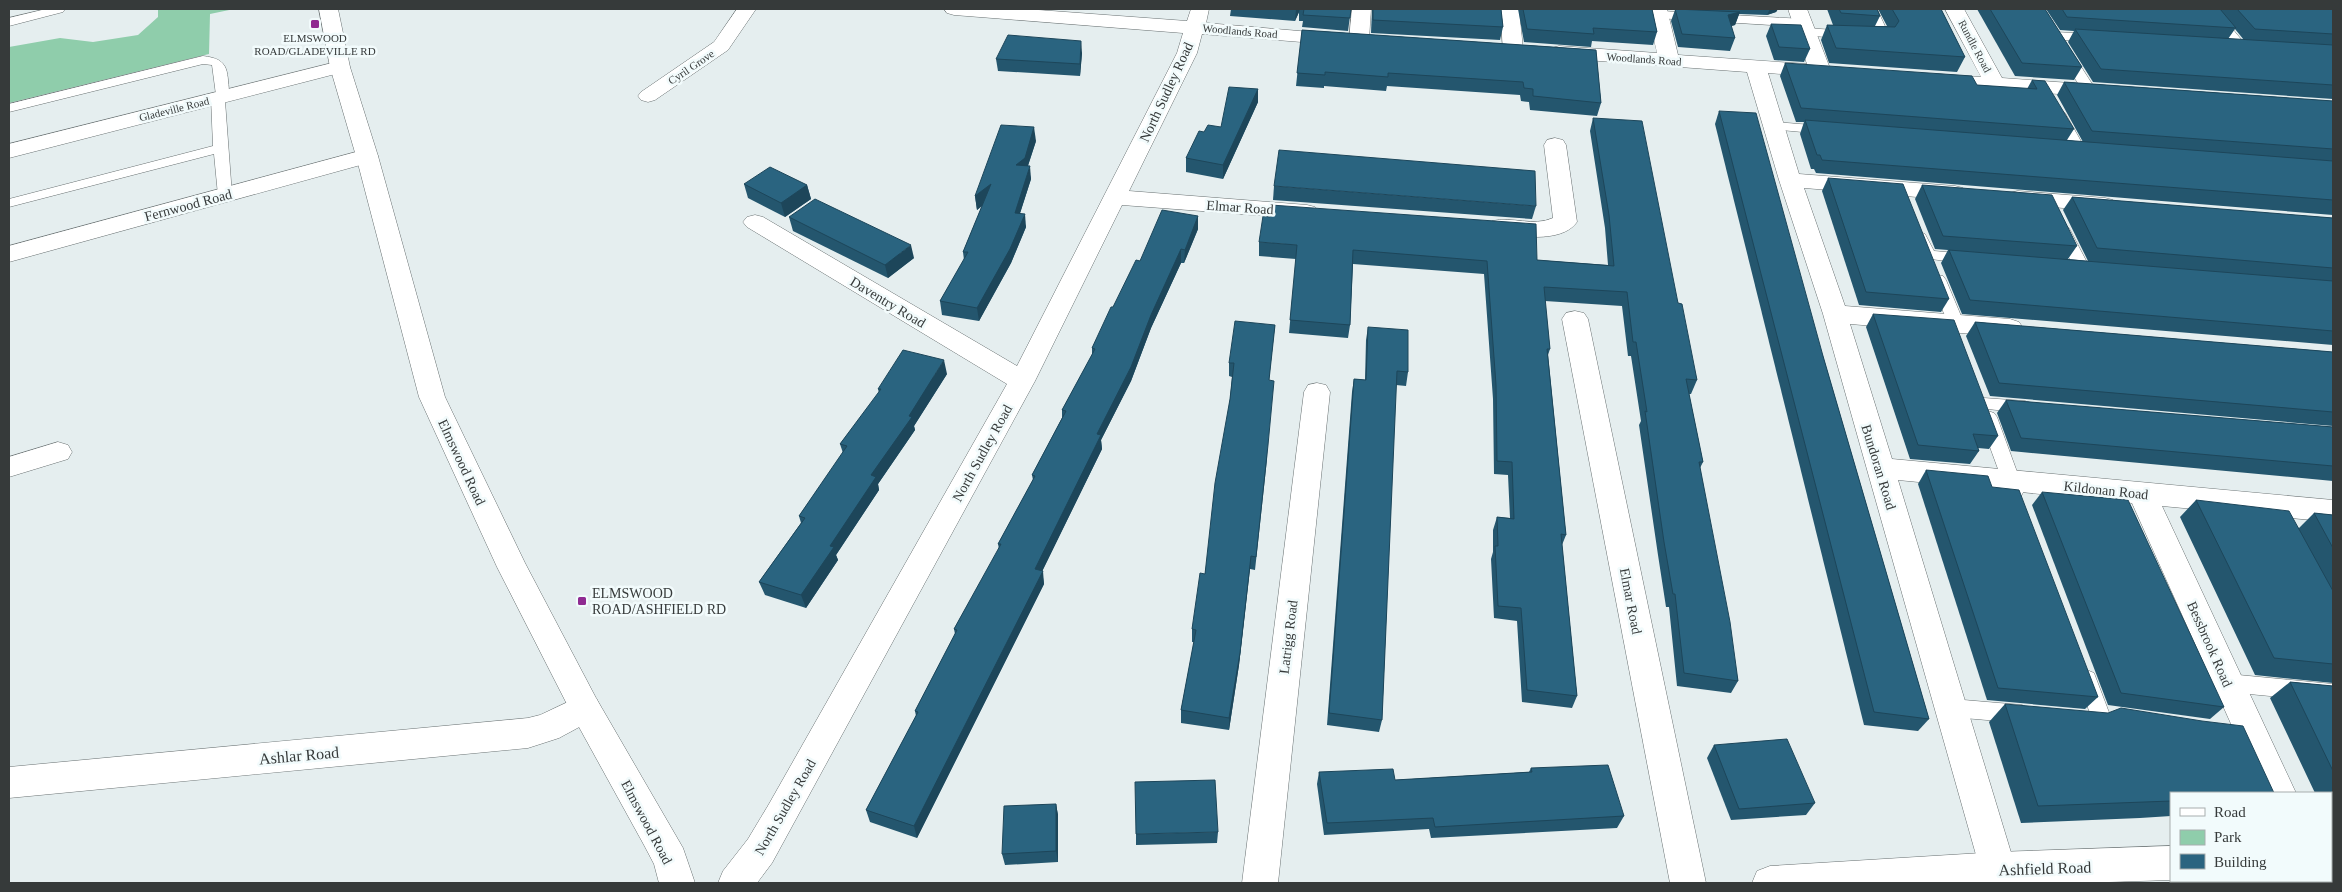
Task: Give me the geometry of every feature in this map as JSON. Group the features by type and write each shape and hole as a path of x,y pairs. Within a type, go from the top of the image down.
{"street":[{"name":"Elmswood Road","path":"328,9 340,67 367,156 432,397 462,464 585,708 670,860 677,883"},
{"name":"Cyril Grove","path":"648,96 721,46 746,9"},
{"name":"Woodlands Road","path":"954,9 1198,18 1368,41 1361,9"},
{"name":"Woodlands Road","path":"1509,9 1520,50 1830,72 1803,21"},
{"name":"Rundle Road","path":"1955,9 1995,84"},
{"path":"1658,12 1668,60"},
{"name":"North Sudley Road","path":"736,883 760,851 782,815 1022,381 1187,53 1198,18"},
{"name":"Bundoran Road","path":"1756,66 1790,180 1835,314 1998,869"},
{"name":"Gladeville Road","path":"9,151 340,67"},
{"path":"1917,78 2118,92"},
{"path":"1477,225 1546,230 1565,222 1554,145"},
{"name":"Fernwood Road","path":"9,254 367,156"},
{"path":"1790,180 1905,198 1990,196 2122,206"},
{"name":"Elmar Road","path":"1114,197 1330,214"},
{"name":"Daventry Road","path":"755,222 1022,381"},
{"path":"1835,314 1956,329 2036,330"},
{"name":"Elmar Road","path":"1575,319 1688,883"},
{"name":"Latrigg Road","path":"1260,883 1316,392"},
{"path":"9,467 58,452"},
{"name":"Kildonan Road","path":"1879,468 2142,493 2277,516 2333,511"},
{"name":"Bessbrook Road","path":"2142,493 2228,683 2241,732 2278,792"},
{"name":"Ashlar Road","path":"9,783 528,733 547,728 585,708"},
{"name":"Ashfield Road","path":"1770,883 1998,869 2170,863"}],"lane":[{"path":"9,22 59,9"},
{"path":"1632,13 1734,14 1803,21 1860,36 1884,37 1871,9"},
{"path":"2210,9 2245,47 2221,46"},
{"path":"2046,22 2089,90"},
{"path":"2054,36 2104,39"},
{"path":"9,108 203,60 214,60 218,64 221,98 220,148 225,195"},
{"path":"2043,87 2084,150 2060,148"},
{"path":"1775,126 1834,131"},
{"path":"9,203 220,148"},
{"path":"2049,200 2082,268"},
{"path":"1915,223 1956,329"},
{"path":"1928,255 1985,260"},
{"path":"2062,266 2101,270"},
{"path":"1977,386 2020,506"},
{"path":"1984,404 2042,409"},
{"path":"2080,660 2100,717"},
{"path":"2228,683 2333,693"},
{"path":"1952,708 2044,716"}],"green space":[{"path":"158,9 234,9 210,14 209,54 9,103 9,47 60,38 93,42 138,35 158,17"}],"building":[{"path":"1304,9 1351,9 1350,18 1303,15"},
{"path":"1373,9 1501,9 1503,27 1373,20"},
{"path":"1523,9 1652,9 1657,32 1593,28 1594,34 1527,29"},
{"path":"1675,9 1740,12 1728,15 1735,38 1682,34"},
{"path":"1839,9 1877,9 1880,16 1841,13"},
{"path":"1892,9 1941,9 1965,57 1836,48 1827,25 1895,27 1899,21"},
{"path":"1990,9 2045,9 2082,67 2022,63"},
{"path":"2062,9 2220,9 2236,28 2067,17"},
{"path":"2237,9 2333,9 2333,34 2255,29"},
{"path":"1771,24 1801,25 1810,49 1779,47"},
{"path":"2075,29 2333,45 2333,85 2101,69"},
{"path":"1302,30 1596,50 1601,103 1533,96 1533,89 1524,88 1523,82 1388,73 1388,77 1325,72 1325,75 1297,73"},
{"path":"1008,35 1081,41 1080,64 996,59"},
{"path":"1785,63 1972,76 1977,85 2037,89 2032,80 2045,81 2074,129 1801,108"},
{"path":"2064,82 2333,101 2333,149 2092,131"},
{"path":"1229,87 1258,89 1223,165 1186,158 1199,131 1204,132 1208,125 1221,127"},
{"path":"1719,111 1756,113 1823,356 1929,719 1874,712"},
{"path":"1593,118 1642,121 1678,303 1682,304 1697,380 1686,379 1703,462 1699,462 1730,622 1738,681 1684,673 1675,594 1673,594 1664,542 1645,411 1647,412 1636,342 1633,342 1627,292 1544,287 1550,349 1547,349 1566,535 1561,534 1577,696 1527,690 1521,608 1498,606 1495,546 1498,546 1497,517 1514,519 1512,462 1497,461 1496,385 1487,261 1353,250 1350,325 1290,320 1297,245 1259,242 1263,216 1270,217 1271,205 1536,224 1537,260 1614,266 1609,215"},
{"path":"1805,120 2333,161 2333,200 1822,160 1820,155 1817,155"},
{"path":"1001,125 1034,127 1025,158 1016,165 1030,166 1015,213 1025,214 1010,249 977,308 940,301 968,252 963,252 991,184 975,196"},
{"path":"1279,150 1535,171 1536,206 1274,186"},
{"path":"770,167 807,185 781,203 744,184"},
{"path":"1828,178 1903,184 1949,299 1866,292"},
{"path":"1922,185 2052,195 2077,246 1943,236"},
{"path":"2072,197 2333,218 2333,268 2097,248"},
{"path":"815,199 911,245 885,265 789,217"},
{"path":"1162,210 1198,216 1185,250 1181,249 1151,315 1131,367 1097,434 1101,435 1035,569 1043,571 914,826 866,810 918,712 915,711 957,630 954,629 1001,544 998,544 1035,476 1032,475 1066,411 1062,410 1095,349 1092,348 1111,307 1113,307 1136,260 1140,261"},
{"path":"1949,250 2333,281 2333,331 1970,300"},
{"path":"1873,314 1954,320 1998,436 1973,434 1979,451 1918,445"},
{"path":"1235,321 1275,325 1269,380 1274,381 1256,557 1251,556 1240,653 1229,718 1181,710 1196,630 1192,629 1200,573 1205,574 1215,483 1230,399 1234,363 1229,363"},
{"path":"1975,322 2333,352 2333,412 1999,383"},
{"path":"1368,327 1408,330 1408,372 1397,371 1382,720 1329,713 1354,379 1366,380"},
{"path":"903,350 944,360 909,416 912,417 871,475 876,477 830,546 834,547 801,595 759,582 805,518 799,516 847,446 840,444 881,389 878,389"},
{"path":"2006,400 2333,427 2333,466 2021,438"},
{"path":"1926,470 1988,476 1992,487 2019,490 2098,697 1998,688"},
{"path":"2042,492 2128,500 2224,707 2121,693"},
{"path":"2196,500 2289,511 2333,591 2333,664 2274,658"},
{"path":"2314,513 2333,515 2333,548"},
{"path":"2290,682 2333,686 2333,771"},
{"path":"2005,704 2108,713 2121,708 2243,726 2274,792 2170,792 2170,801 2038,806"},
{"path":"1787,739 1815,803 1739,809 1714,745"},
{"path":"1608,765 1624,816 1435,827 1433,818 1327,823 1319,772 1393,769 1395,780 1532,772 1531,768"},
{"path":"1215,780 1218,832 1136,834 1135,782"},
{"path":"1056,804 1056,851 1002,854 1004,806"}],"place":[{"name":"ELMSWOOD ROAD/GLADEVILLE RD","path":"315,24"},
{"name":"ELMSWOOD ROAD/ASHFIELD RD","path":"582,601"}]}
